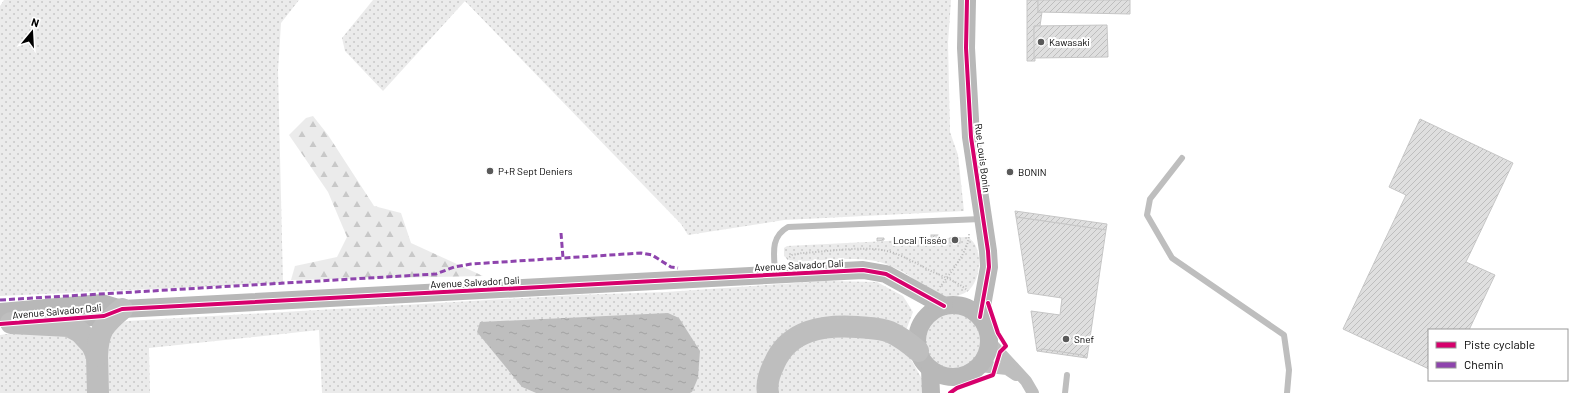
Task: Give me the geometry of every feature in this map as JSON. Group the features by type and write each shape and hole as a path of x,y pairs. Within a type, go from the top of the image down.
{"highway":[{"path":"98,393 97,356 100,333 106,323 122,308"},
{"path":"4,320 69,326 80,332 92,345 97,356"},
{"path":"768,393 767,389 770,372 778,355 788,343 803,334 818,329 841,326 874,328 890,332 903,339 918,351"}],"street":[{"name":"Rue Louis Bonin","path":"967,0 966,48 971,137 988,251 989,267 980,317"},
{"name":"Avenue Salvador Dali","path":"4,320 104,316 122,308 863,270 886,274 922,292 935,302 948,300"},
{"path":"948,300 972,309 980,317 987,328 990,342 987,355 980,366 969,374 957,377 942,376 930,369 921,358 918,351 918,333 924,319 936,309 948,300 986,281"},
{"name":"Avenue Salvador Dali","path":"908,286 917,298 923,311 924,319"},
{"path":"990,342 1026,382 1033,393"},
{"path":"980,366 1007,369 1026,382"},
{"path":"930,369 931,393"},
{"path":"941,393 957,377"}],"lane":[{"path":"1182,158 1150,199 1147,215 1172,258 1284,335 1289,370 1287,393"},
{"path":"775,274 774,241 782,230 788,227 983,218"},
{"path":"1065,393 1067,375"}],"path":[{"path":"948,300 969,238 969,233"}],"green space":[{"path":"4,0 299,0 281,23 278,71 283,283 0,296 0,6"},
{"path":"373,0 951,0 948,43 950,132 958,155 964,211 784,220 688,235 681,224 465,1 383,91 345,51 342,38"},
{"path":"313,116 328,135 374,206 401,213 411,243 483,276 291,280 295,266 337,257 347,237 328,192 289,135 306,118"},
{"path":"967,237 976,247 978,254 979,262 977,277 970,289 961,295 951,297 939,296 910,276 886,264 874,261 851,259 792,262 784,256 784,248 787,246"},
{"path":"825,281 877,282 903,296 913,312 905,333 792,331 760,393 690,393 692,392 522,387 536,393 322,393 319,330 149,348 150,393 107,393 106,339 114,325 127,321 576,295 666,292"},
{"path":"947,313 959,313 973,321 981,335 979,352 973,361 959,369 947,369 937,364 930,357 925,347 925,335 930,325 937,318"},
{"path":"62,334 72,338 84,348 88,363 89,393 0,393 0,335"},
{"path":"881,335 908,354 922,379 923,393 775,393 783,362 810,339"}],"water":[{"path":"668,313 679,318 700,351 698,378 692,392 690,393 536,393 522,387 477,332 480,322"}],"building":[{"path":"1027,0 1038,0 1038,12 1042,12 1040,26 1034,26 1035,61 1027,61"},
{"path":"1038,0 1130,0 1130,14 1038,12"},
{"path":"1107,25 1108,57 1034,58 1034,26"},
{"path":"1420,119 1513,163 1466,262 1495,275 1469,329 1428,329 1428,369 1343,329 1406,195 1389,187"},
{"name":"BONIN","path":"1009,168 1013,169 1011,176 1008,175"},
{"path":"1015,211 1107,224 1106,230 1016,217"},
{"path":"1016,217 1106,230 1087,358 1082,355 1042,349 1037,351 1031,311 1060,315 1062,298 1028,293"},
{"path":"931,235 938,235 938,238 931,238"},
{"path":"877,238 884,238 884,240 877,241"},
{"name":"Local Tisséo","path":"950,238 960,238 960,243 950,243"},
{"path":"1042,349 1082,355 1087,358 1037,351"}],"marked path":[{"path":"561,233 563,258"},
{"path":"0,300 436,274 454,267 471,264 641,253 652,255 671,267 678,268"}],"cycle path":[{"path":"967,0 966,48 971,137 988,251 989,267 980,317"},
{"path":"0,324 104,316 122,309 863,270 886,274 944,306"},
{"path":"950,393 957,388 993,375 1000,352 1006,346 998,333 988,303"}],"place":[{"name":"Kawasaki","path":"1041,42"},
{"name":"P+R Sept Deniers","path":"490,171"},
{"name":"BONIN","path":"1010,172"},
{"name":"Local Tisséo","path":"955,240"},
{"name":"Snef","path":"1066,339"}]}
